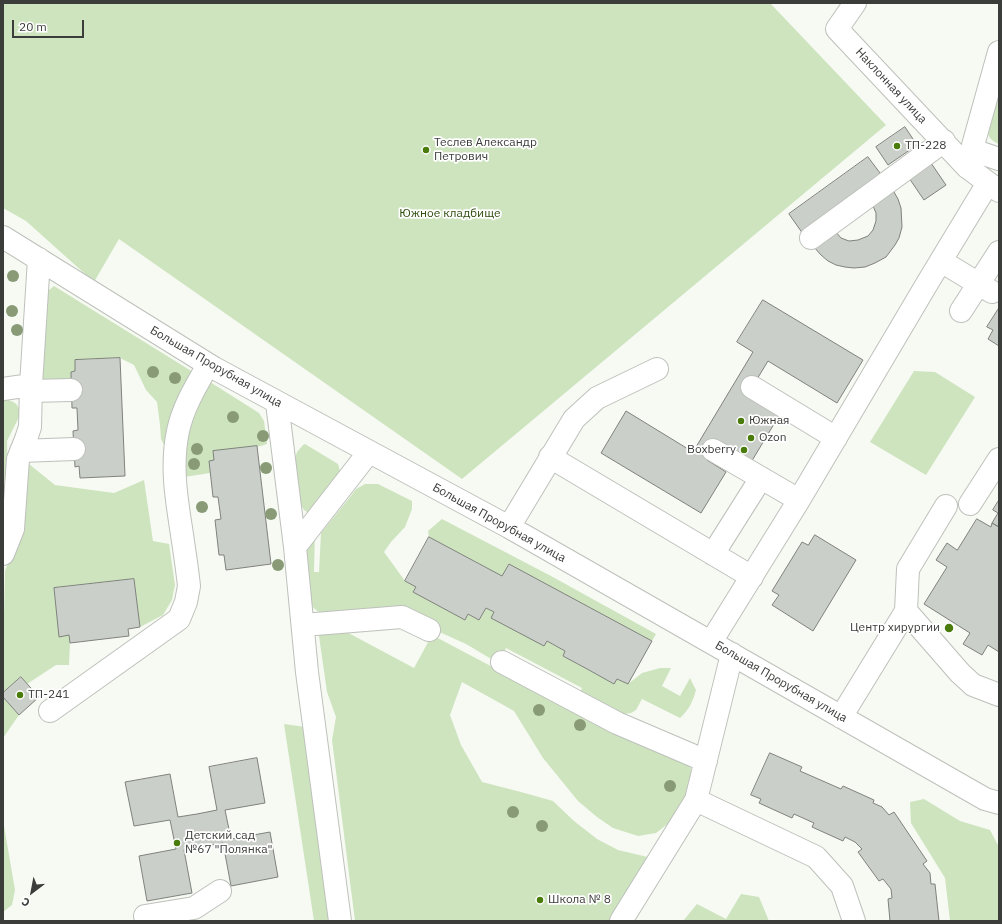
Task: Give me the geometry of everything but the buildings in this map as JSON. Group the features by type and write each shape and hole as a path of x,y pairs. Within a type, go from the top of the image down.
{"street":[{"name":"Наклонная улица","path":"856,3 837,29 944,141 970,158 994,187"},
{"path":"999,52 970,158 999,159"},
{"path":"811,238 944,141"},
{"path":"711,642 799,500 941,260 994,187"},
{"name":"Большая Прорубная улица","path":"3,237 208,365 509,527 985,799 999,802"},
{"path":"961,311 986,288 999,252"},
{"path":"3,554 13,529 18,459 30,427 31,388 40,259"},
{"path":"941,260 986,288"},
{"path":"50,711 179,619 186,602 190,586 175,484 174,461 178,431 186,406 208,365"},
{"path":"509,527 574,418 597,398 657,368"},
{"path":"752,387 836,438"},
{"path":"3,389 31,388 71,390"},
{"path":"277,403 308,672 340,921"},
{"path":"21,451 74,449"},
{"path":"713,450 799,500"},
{"path":"294,547 369,452"},
{"path":"550,457 752,577"},
{"path":"970,504 999,459"},
{"path":"713,554 760,478"},
{"path":"841,717 906,610 908,569 946,506"},
{"path":"906,610 960,673 974,685 999,695"},
{"path":"303,625 402,617 429,630"},
{"path":"621,921 696,800 732,654"},
{"path":"502,662 617,723 706,761"},
{"path":"696,800 816,857 842,886 854,921"},
{"path":"145,916 195,914 220,891"}],"green space":[{"name":"Южное кладбище","path":"3,3 770,3 886,125 462,479 119,239 94,282 26,221 3,208"},
{"path":"999,91 999,144 989,137 988,130"},
{"path":"54,286 193,372 167,447 161,439 157,402 146,390 134,365 120,358 75,360 75,371 71,372 71,382 39,382 44,297"},
{"path":"914,371 935,372 975,397 926,475 870,442"},
{"path":"210,382 259,413 264,421 267,444 209,461 210,473 184,477 183,462 192,409"},
{"path":"3,399 10,400 15,403 21,413 7,441 8,480 3,481"},
{"path":"305,444 338,464 340,471 337,481 312,512 307,512 304,510 298,499 294,461 297,452"},
{"path":"24,460 55,485 114,493 144,480 153,541 169,544 175,585 172,600 163,615 140,627 134,579 54,588 59,636 69,635 69,665 56,665 27,684 21,677 3,693 3,618 5,571 20,531"},
{"path":"365,484 378,484 412,501 412,509 405,527 384,552 405,581 416,587 414,592 465,620 468,614 479,620 486,608 544,646 547,641 565,651 563,656 614,683 617,679 628,684 642,673 660,668 671,668 662,686 680,696 690,678 696,690 688,709 680,718 642,699 636,710 631,713 623,714 580,693 582,688 506,648 504,653 499,650 493,660 466,644 435,630 438,623 410,608 330,616 317,611 311,605 303,545 315,531 314,572 319,572 321,533 356,489"},
{"path":"442,519 551,576 656,634 652,641 509,564 502,576 429,537 428,531"},
{"path":"322,628 341,629 414,668 432,635 612,730 689,765 692,771 688,799 674,819 656,833 638,836 613,828 578,801 543,758 514,711 462,682 450,715 461,745 482,782 553,801 574,821 597,839 618,850 652,858 613,921 355,921 332,740 336,717 327,692 319,636"},
{"path":"3,697 19,715 3,738"},
{"path":"284,724 305,727 329,921 314,921"},
{"path":"924,799 960,821 990,830 999,847 999,921 950,921 945,878 911,823 910,802"},
{"path":"3,820 15,890 12,905 3,912"},
{"path":"741,894 759,897 769,921 683,921 697,904 726,919"}],"place":[{"name":"ТП-228","path":"897,146"},
{"name":"Теслев Александр Петрович","path":"426,150"},
{"name":"Южная","path":"741,421"},
{"name":"Ozon","path":"751,438"},
{"name":"Boxberry","path":"744,450"},
{"name":"Центр хирургии","path":"949,628"},
{"name":"ТП-241","path":"20,695"},
{"name":"Детский сад №67 \"Полянка\"","path":"177,843"},
{"name":"Школа № 8","path":"540,900"}]}
